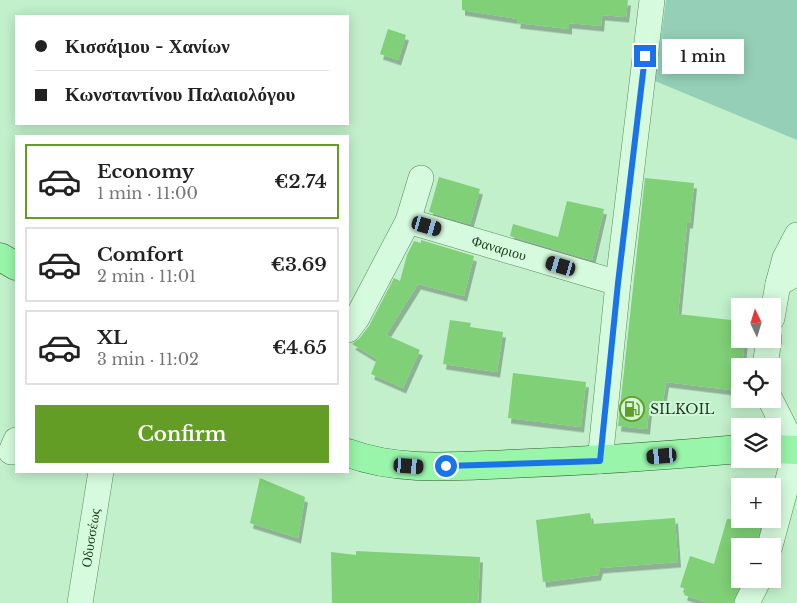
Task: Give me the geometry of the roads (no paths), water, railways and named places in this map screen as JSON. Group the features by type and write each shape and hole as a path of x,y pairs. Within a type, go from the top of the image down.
{"main road":[{"path":"0,257 15,265"},
{"path":"349,453 390,465 428,467 600,461 731,450"}],"street":[{"path":"600,461 618,283 652,0"},
{"path":"349,329 357,318 408,221 421,178"},
{"name":"Φαναριου","path":"408,221 618,283"},
{"path":"780,298 787,279 785,258 797,235"},
{"path":"772,538 788,450 773,408"},
{"name":"Οδυσσέως","path":"80,603 101,473"},
{"path":"747,603 754,588"}],"place":[{"name":"SILKOIL","path":"632,409"}]}
